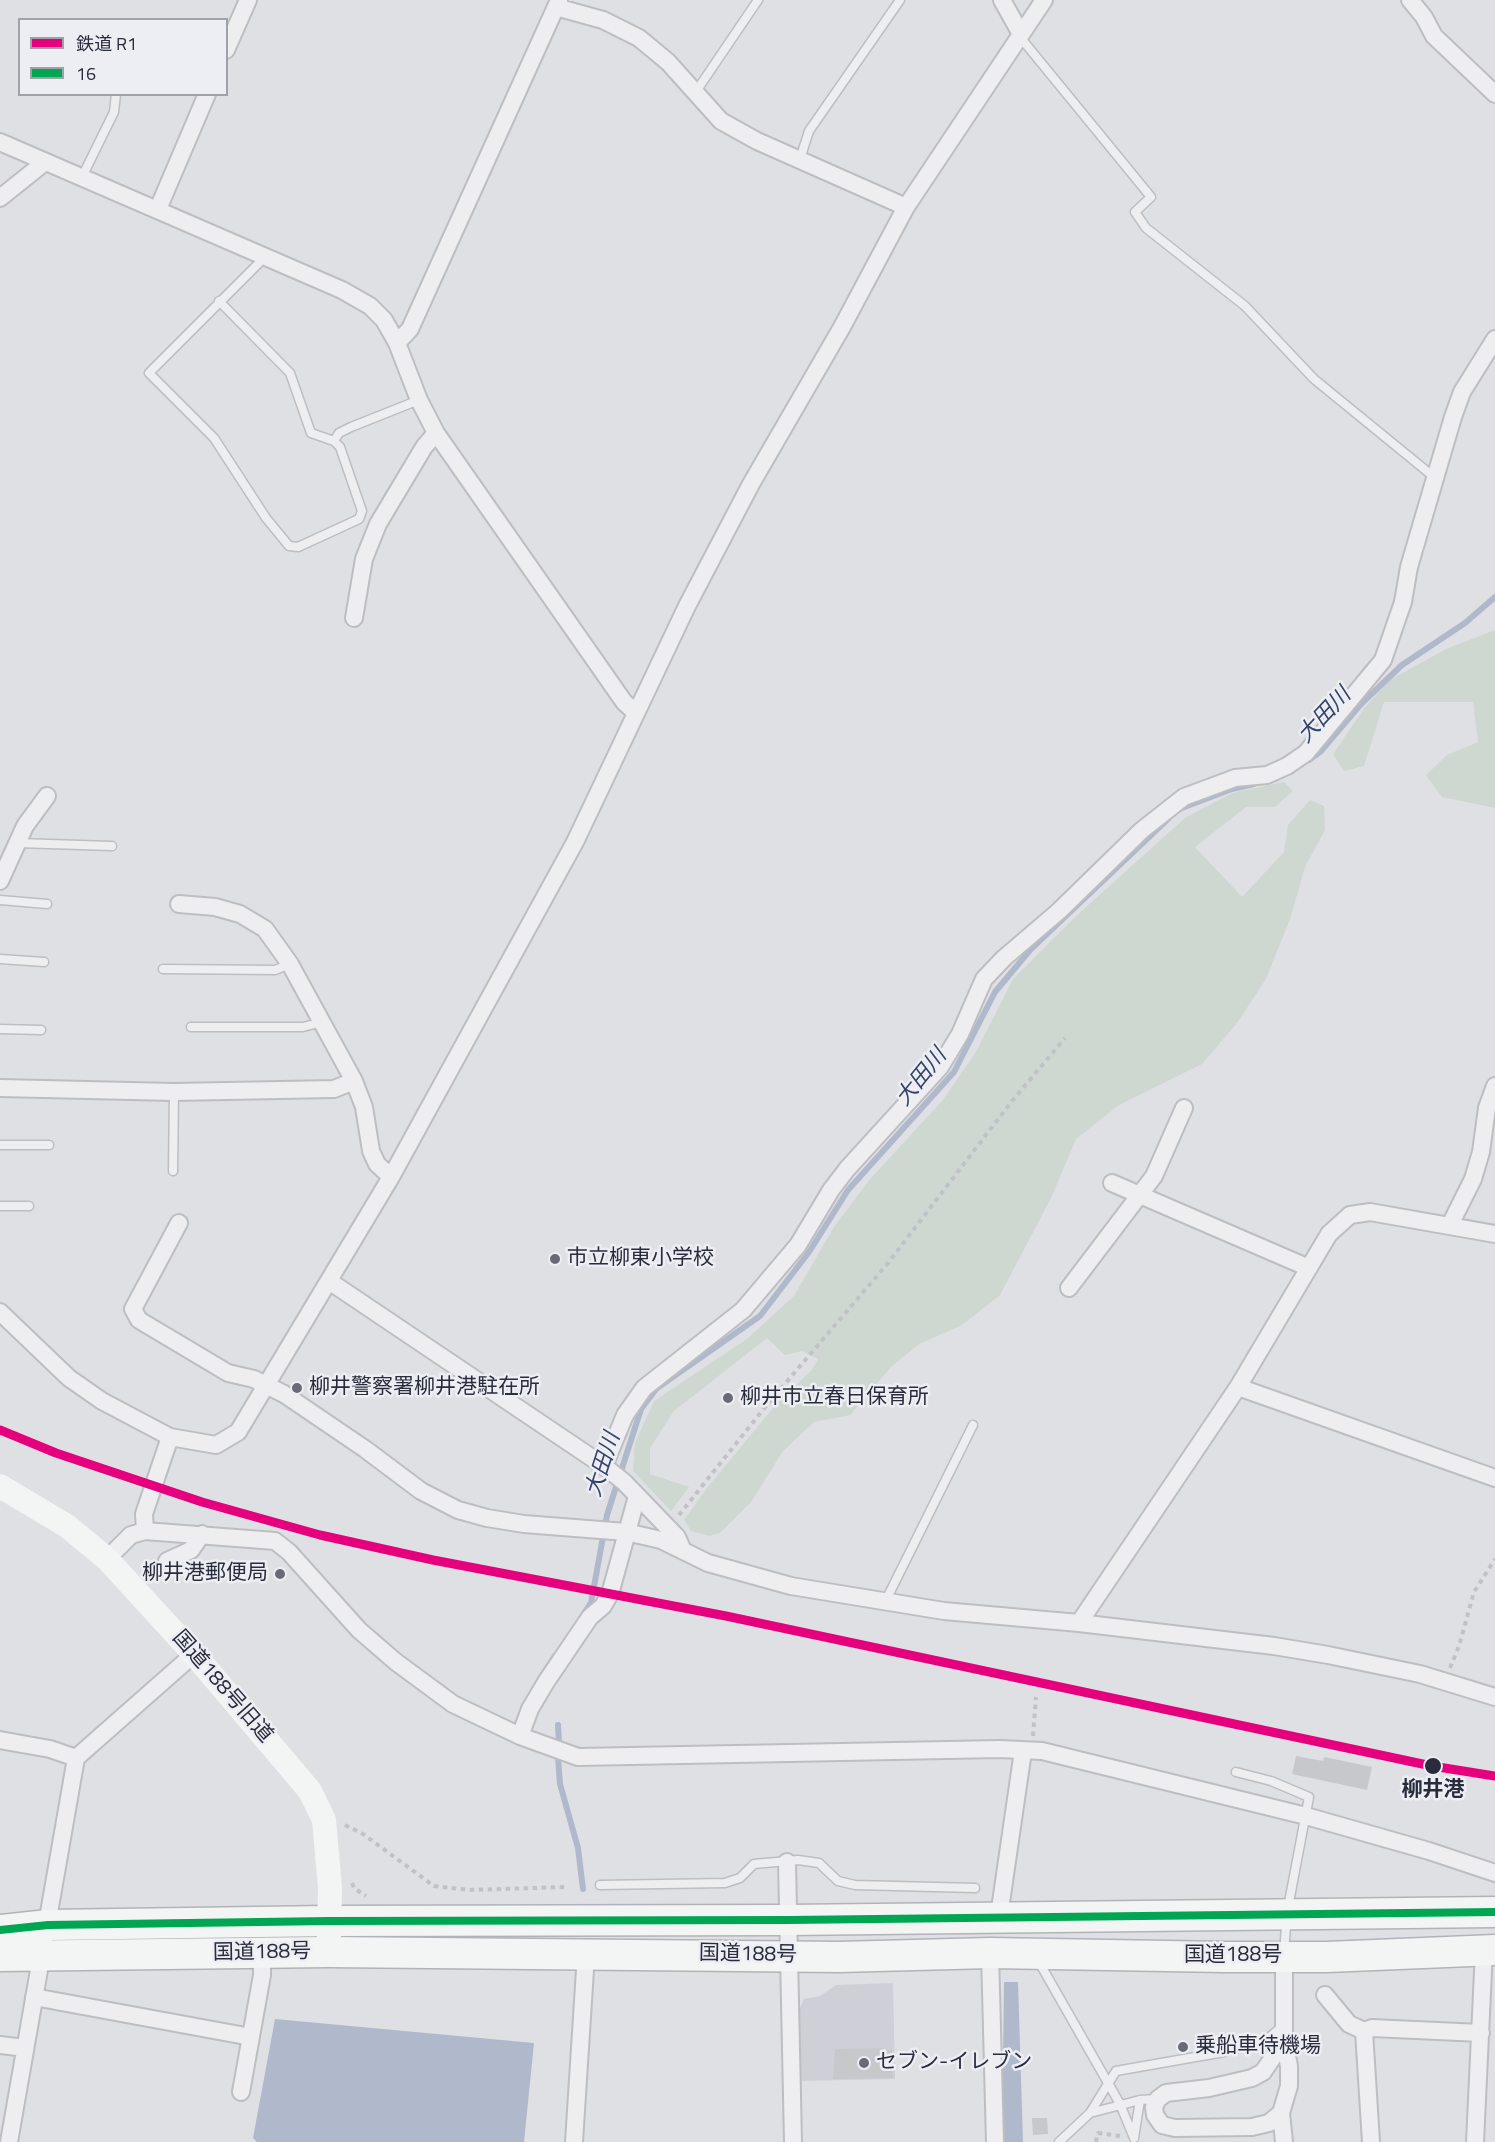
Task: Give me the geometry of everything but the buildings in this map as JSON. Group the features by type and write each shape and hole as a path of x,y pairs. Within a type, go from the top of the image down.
{"highway":[{"name":"国道188号","path":"0,1930 48,1925 329,1921 788,1920 1495,1912"},
{"name":"国道188号","path":"0,1956 328,1952 788,1956 1032,1953 1284,1956 1489,1950"}],"street":[{"path":"228,45 248,0"},
{"path":"1002,0 1021,35"},
{"path":"0,1312 69,1378 102,1401 170,1437 216,1446 238,1432 249,1419 266,1386 391,1177 575,842 687,606 751,484 842,327 906,207 1044,0"},
{"path":"1410,0 1438,41 1495,94"},
{"path":"397,343 410,329 558,4 603,20 639,38 668,62 721,121 906,207"},
{"path":"158,209 206,96"},
{"path":"0,142 342,290 370,306 384,320 397,343 419,400 436,433 624,702 635,712"},
{"path":"0,198 45,162"},
{"path":"614,1474 626,1415 644,1388 743,1310 798,1245 831,1190 847,1169 940,1067 960,1034 984,979 1004,958 1059,911 1142,830 1184,797 1235,778 1267,775 1287,766 1306,753 1383,660 1402,602 1434,477 1462,392 1495,339"},
{"path":"354,618 364,559 378,524 424,447 436,433"},
{"path":"0,881 26,825 47,796"},
{"path":"179,904 215,907 240,914 265,929 290,964 354,1081 364,1107 371,1151 377,1164 391,1177"},
{"path":"0,1088 174,1092 334,1089 354,1081"},
{"path":"1450,1226 1473,1179 1481,1152 1487,1108 1495,1086"},
{"path":"1069,1288 1155,1176 1184,1108"},
{"path":"1112,1183 1309,1268"},
{"path":"1079,1623 1238,1387 1329,1234 1350,1215 1370,1212 1495,1234"},
{"path":"179,1223 133,1309 139,1320 228,1373 254,1379 284,1394 421,1491 458,1510 487,1518 524,1524 626,1532 661,1540 708,1563 791,1586 944,1611 1079,1623 1274,1646 1397,1670 1495,1697"},
{"path":"328,1281 614,1474 677,1537 683,1551"},
{"path":"1238,1387 1495,1478"},
{"path":"145,1531 144,1514 170,1437"},
{"name":"国道188号旧道","path":"0,1486 67,1526 107,1559 194,1654 310,1791 324,1820 330,1888 328,1952"},
{"path":"520,1736 530,1708 546,1682 590,1617 603,1606 610,1594 638,1496"},
{"path":"107,1559 131,1534 145,1531 275,1541 289,1552 359,1630 396,1662 453,1704 520,1736 578,1757 1000,1749 1042,1751 1306,1816 1429,1851 1495,1873"},
{"path":"167,1561 191,1550 202,1534"},
{"path":"10,2138 76,1758 194,1654"},
{"path":"0,1740 50,1749 76,1758"},
{"path":"999,1916 1023,1751"},
{"path":"787,1862 793,2142"},
{"path":"1475,2142 1481,2033 1489,1950"},
{"path":"990,1953 995,2142"},
{"path":"241,2092 261,1975 262,1954"},
{"path":"574,2142 586,1954"},
{"path":"1284,1956 1284,2033 1289,2066 1289,2086 1281,2114 1284,2142"},
{"path":"1325,1995 1349,2024 1364,2031 1371,2028 1481,2033"},
{"path":"34,1997 251,2037"},
{"path":"1364,2031 1371,2142"},
{"path":"1281,2114 1269,2123 1252,2127 1175,2128 1162,2125 1155,2115 1154,2107 1158,2099 1167,2093 1209,2088 1252,2078 1267,2067 1284,2033"},
{"path":"0,2045 26,2048"}],"lane":[{"path":"695,94 758,0"},
{"path":"800,159 809,131 900,0"},
{"path":"1021,35 1151,197 1135,212 1146,228 1245,306 1314,379 1434,477"},
{"path":"82,177 114,112 116,96"},
{"path":"219,302 290,373 310,434 334,441 339,447 362,511 359,519 298,548 288,546 266,518 214,438 149,373 219,302 259,263 263,255"},
{"path":"334,441 339,433 351,427 419,400"},
{"path":"18,843 112,846"},
{"path":"0,900 47,904"},
{"path":"0,959 44,962"},
{"path":"163,969 275,970 290,964"},
{"path":"191,1027 303,1027 322,1022"},
{"path":"0,1029 41,1030"},
{"path":"173,1171 174,1092"},
{"path":"0,1144 49,1145"},
{"path":"0,1206 29,1206"},
{"path":"884,1602 973,1425"},
{"path":"1236,1772 1270,1781 1309,1797 1287,1913 1284,1956"},
{"path":"600,1885 725,1882 740,1878 754,1864 769,1861 819,1863 838,1881 855,1885 975,1888"},
{"path":"1032,1953 1045,1971 1120,2104 1134,2140"},
{"path":"1059,2142 1090,2113 1116,2071 1224,2052 1284,2033"},
{"path":"1090,2113 1120,2104 1158,2099"},
{"path":"1134,2140 1140,2100"}],"path":[{"path":"668,1528 766,1406 888,1263 1012,1101 1065,1038"},
{"path":"1443,1682 1459,1646 1474,1592 1495,1559"},
{"path":"1023,1751 1032,1742 1036,1697"},
{"path":"324,1820 342,1823 363,1834 434,1886 470,1890 565,1887"}],"shaded area":[{"path":"1495,630 1495,808 1442,797 1426,775 1447,755 1478,742 1473,702 1384,702 1364,766 1344,771 1333,754 1365,707 1390,680 1446,649"},
{"path":"1284,782 1293,791 1275,807 1246,807 1195,847 1242,897 1284,852 1288,825 1310,800 1324,806 1325,830 1305,867 1290,919 1266,979 1237,1023 1202,1064 1119,1105 1076,1139 1051,1198 1000,1295 962,1325 919,1344 891,1367 850,1415 814,1422 783,1451 751,1502 720,1533 710,1536 691,1531 684,1520 707,1488 778,1402 812,1370 818,1359 802,1351 785,1355 767,1338 674,1411 650,1448 650,1474 689,1487 671,1511 633,1471 635,1443 654,1401 747,1339 794,1296 834,1227 871,1178 942,1101 976,1052 1013,979 1075,917 1185,818 1232,793"},
{"path":"893,1983 895,2079 797,2081 797,2015 804,1999 820,1996 836,1985"}],"water":[{"path":"1004,1982 1018,1982 1023,2142 1002,2142"},
{"path":"275,2019 534,2043 524,2142 257,2142 253,2138"}],"waterway":[{"name":"大田川","path":"1309,760 1321,751 1361,704 1402,665 1465,623 1495,597"},
{"name":"大田川","path":"1179,809 1232,789 1254,784"},
{"name":"大田川","path":"583,1615 591,1603 607,1515 641,1409 657,1388 760,1316 809,1252 848,1190 954,1072 995,992 1031,949 1169,818"},
{"name":"大田川","path":"543,1674 555,1656"},
{"name":"大田川","path":"558,1725 559,1743"},
{"name":"大田川","path":"558,1757 560,1784 578,1848 583,1889"}],"rail line":[{"name":"R1","path":"0,1430 56,1453 202,1502 320,1535 433,1560 726,1616 1432,1766 1495,1776"}],"transit line":[{"name":"16","path":"0,1930 48,1925 329,1921 788,1920 1495,1912"}],"place":[{"name":"市立柳東小学校","path":"555,1259"},
{"name":"柳井警察署柳井港駐在所","path":"297,1388"},
{"name":"柳井市立春日保育所","path":"728,1398"},
{"name":"柳井港郵便局","path":"280,1574"},
{"name":"柳井港","path":"1433,1766"},
{"name":"乗船車待機場","path":"1183,2047"},
{"name":"セブン-イレブン","path":"864,2063"}]}
